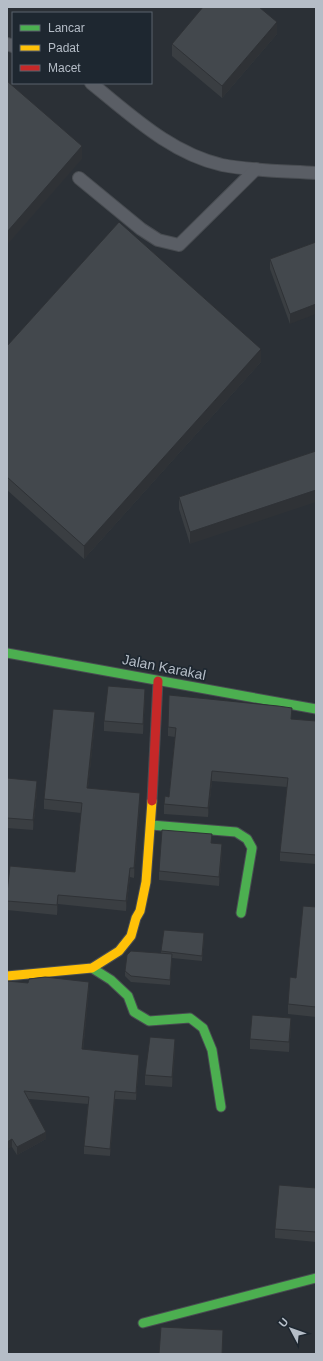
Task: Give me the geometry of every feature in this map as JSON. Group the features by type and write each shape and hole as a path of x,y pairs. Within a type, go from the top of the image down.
{"street":[{"name":"Jalan Karakal","path":"7,653 316,708"},
{"path":"7,976 92,968 119,951 131,936 136,918 140,911 144,894 151,825 158,681"},
{"path":"151,825 236,832 246,839 252,848 241,913"},
{"path":"92,968 111,980 128,996 134,1012 149,1021 190,1018 203,1028 212,1050 221,1107"},
{"path":"143,1323 316,1278"}],"lane":[{"path":"92,84 159,137 177,148 202,158 221,164 256,170 316,173"},
{"path":"79,178 141,229 158,240 179,245 256,170"}],"building":[{"path":"203,7 259,7 277,22 222,86 172,44"},
{"path":"7,81 82,146 7,232"},
{"path":"119,222 261,349 84,546 7,477 7,346"},
{"path":"316,242 316,304 290,314 270,259"},
{"path":"316,451 316,490 190,532 179,497"},
{"path":"108,686 145,689 143,724 104,721"},
{"path":"169,695 292,708 291,719 316,721 316,855 280,852 288,778 212,771 208,808 164,804 165,796 169,797 176,728 168,727"},
{"path":"53,709 95,712 87,788 140,793 134,868 130,868 126,901 58,895 57,905 7,901 10,866 75,872 82,803 44,799"},
{"path":"7,778 37,781 33,820 7,818"},
{"path":"162,830 212,834 211,843 222,844 219,877 159,871"},
{"path":"303,906 316,907 316,1007 288,1004 290,977 296,978"},
{"path":"164,930 204,933 202,956 161,951"},
{"path":"131,951 172,954 170,980 131,976 125,971 127,955"},
{"path":"45,977 89,982 82,1049 139,1055 136,1093 115,1091 110,1149 84,1146 89,1097 24,1091 46,1132 17,1147 12,1139 7,1142 7,981 28,983 29,979"},
{"path":"252,1015 291,1018 289,1042 250,1039"},
{"path":"150,1037 175,1039 172,1077 145,1075"},
{"path":"279,1185 316,1188 316,1232 275,1229"},
{"path":"161,1327 223,1330 222,1354 159,1354"}],"traffic: fast":[{"path":"7,653 316,709"},
{"path":"151,825 236,832 247,839 252,848 241,913"},
{"path":"92,968 111,980 128,996 134,1012 149,1021 190,1018 203,1028 212,1050 221,1107"},
{"path":"143,1323 316,1278"}],"traffic: slow":[{"path":"7,976 92,968 119,951 131,936 136,918 140,911 146,882 152,801"}],"traffic: jam":[{"path":"152,801 158,681"}]}
